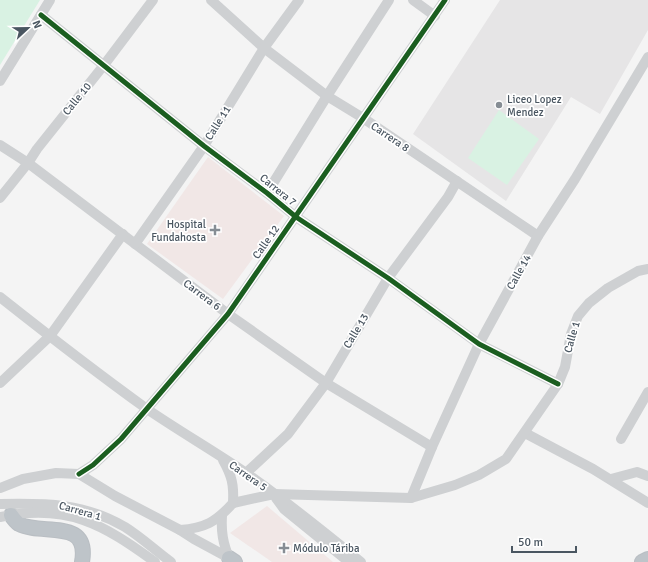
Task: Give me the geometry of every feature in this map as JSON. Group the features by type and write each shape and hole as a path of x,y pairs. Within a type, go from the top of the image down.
{"highway":[{"path":"5,516 24,525 56,529 73,534 82,544 82,562"},
{"path":"642,562 648,558"}],"street":[{"path":"0,82 50,0"},
{"name":"Calle 10","path":"0,198 153,0"},
{"name":"Carrera 8","path":"211,0 264,48 327,96 363,118 538,236"},
{"name":"Calle 11","path":"136,244 204,146 264,48 298,0"},
{"path":"267,192 389,0"},
{"path":"413,0 435,16"},
{"name":"Calle 12","path":"79,474 92,465 121,439 228,314 445,0"},
{"name":"Carrera 7","path":"41,15 204,146 267,192 296,217 388,278 479,344 558,384"},
{"name":"Calle 14","path":"411,498 432,447 479,344 538,236 575,179 648,57"},
{"name":"Carrera 6","path":"0,145 28,163 228,314 326,383 432,447"},
{"name":"Calle 13","path":"246,473 288,434 326,383 388,278 448,197 457,181"},
{"path":"0,383 50,336 123,234"},
{"name":"Calle 1","path":"525,433 558,384 565,367 571,334 578,316 589,303 608,288 638,271 648,269"},
{"name":"Carrera 5","path":"0,297 147,409 246,473 274,494 411,498 455,485 494,467 506,459 525,433"},
{"path":"621,439 648,392"},
{"path":"525,433 611,479 648,503"},
{"path":"180,530 195,529 209,524 222,516 233,503 234,487 230,472 222,458"},
{"path":"611,479 636,472 648,476"},
{"path":"0,488 23,480 56,473 79,474 115,496 180,530 232,560"},
{"path":"233,503 274,494 290,504 361,562"},
{"path":"274,494 284,510 349,562"},
{"name":"Carrera 1","path":"0,504 56,504 94,513 124,527 172,562"},
{"name":"Carrera 1","path":"5,516 34,512 54,513 87,521 125,540 155,562"},
{"path":"222,516 221,530 223,545 232,560"}],"shaded area":[{"name":"Liceo Lopez Mendez","path":"500,0 648,0 648,30 600,114 571,97 506,201 413,134"},
{"name":"Hospital Fundahosta","path":"208,157 284,216 223,299 147,244"},
{"name":"Módulo Táriba","path":"267,506 333,562 272,562 230,533"}],"green space":[{"path":"0,0 40,0 0,65"},
{"path":"499,110 539,139 507,185 468,158"}],"cycle path":[{"path":"79,474 93,465 121,439 228,314 445,0"},
{"path":"41,15 204,146 267,193 296,217 388,278 479,344 558,384"}],"place":[{"name":"Liceo Lopez Mendez","path":"499,105"},
{"name":"Hospital Fundahosta","path":"215,230"},
{"name":"Módulo Táriba","path":"284,548"}]}
